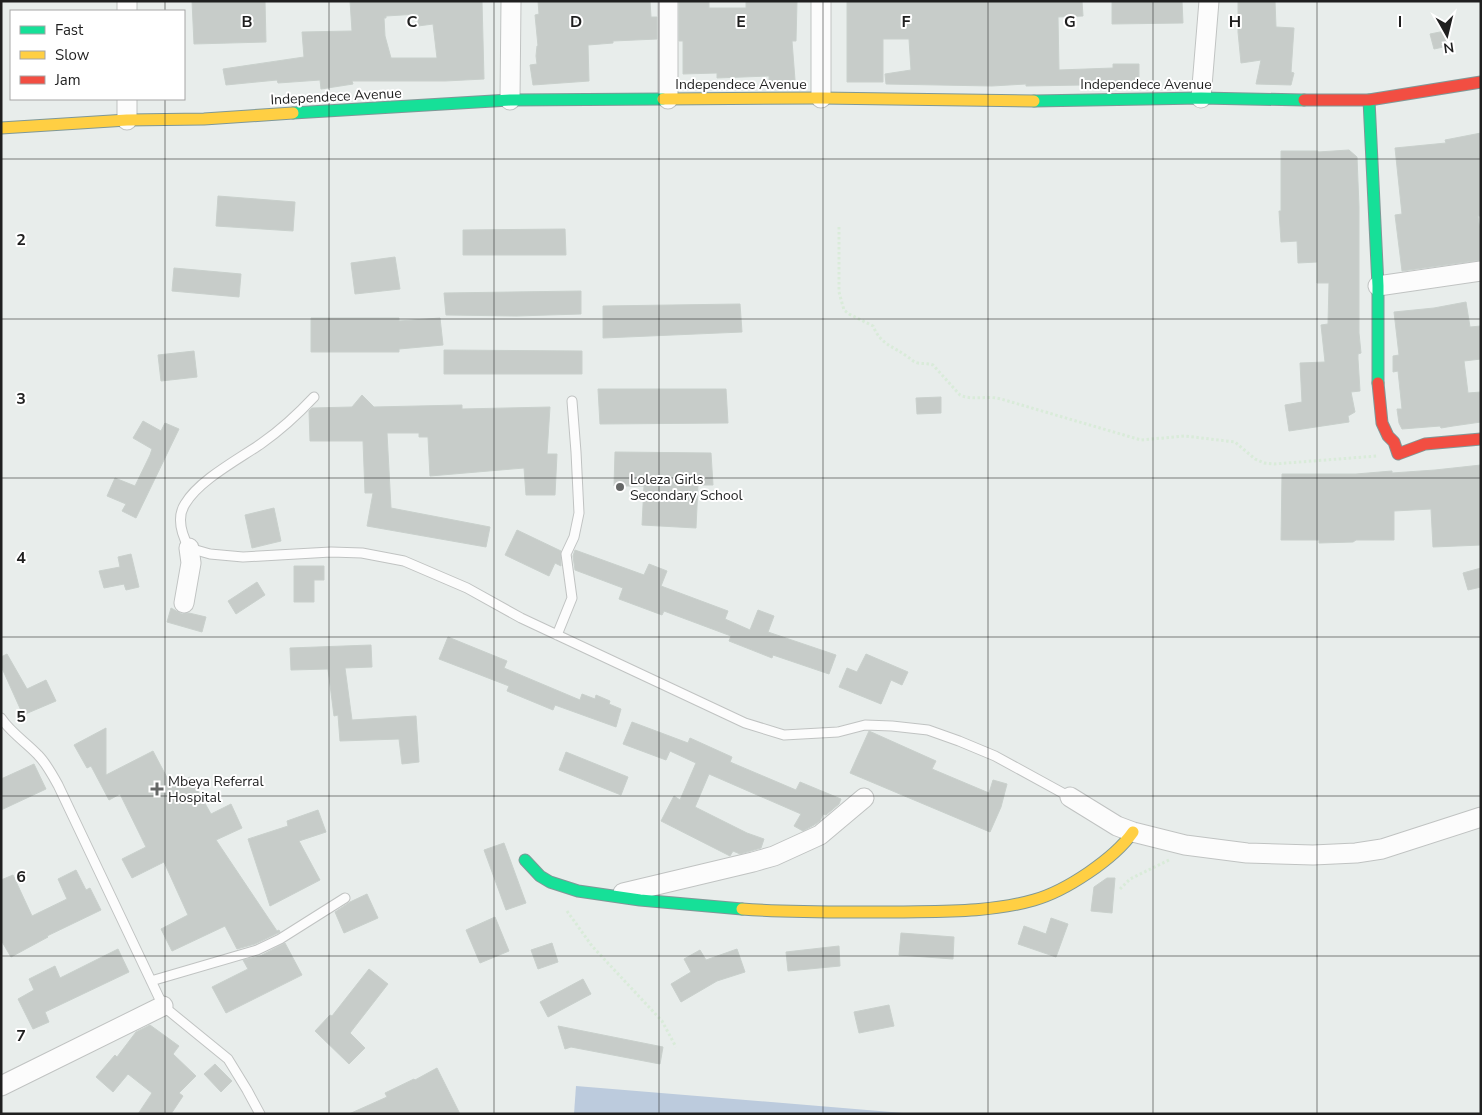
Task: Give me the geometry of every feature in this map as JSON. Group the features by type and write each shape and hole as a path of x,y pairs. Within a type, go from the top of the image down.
{"street":[{"path":"510,100 511,1"},
{"path":"668,1 668,99"},
{"path":"821,1 821,98"},
{"path":"1201,98 1209,1"},
{"name":"Independece Avenue","path":"1,128 126,120 204,119 510,100 821,98 1014,101 1201,98 1369,100 1481,82"},
{"path":"126,120 127,100"},
{"path":"1369,100 1378,286 1378,395 1382,423 1388,436 1394,442 1398,454 1425,444 1481,439"},
{"path":"1378,286 1481,271"},
{"path":"184,603 190,563 189,548"},
{"path":"1070,797 1117,826 1133,832 1186,845 1248,853 1337,855 1382,849 1481,817"},
{"path":"613,895 774,856 820,835 864,798"},
{"path":"525,860 540,876 550,882 578,890 640,900 754,910 959,911 1010,906 1036,900 1091,871 1123,846 1133,832"},
{"path":"1,1086 163,1006"}],"lane":[{"path":"314,397 287,424 218,473 184,505 180,520 184,538 189,548 210,554 243,557 331,552 362,553 404,561 467,588 557,636 745,723 784,735 838,732 865,725 928,730 995,756 1070,797"},
{"path":"557,636 572,598 566,554 574,537 579,513 572,401"},
{"path":"1,718 12,733 38,754 48,768 163,1006 228,1059 248,1090 260,1114"},
{"path":"151,981 257,950 345,898"}],"path":[{"path":"839,227 839,292 844,310 873,326 881,338 892,348 917,363 927,362 933,365 964,397 1001,398 1141,440 1185,436 1235,442 1264,463 1274,464 1398,454"},
{"path":"1120,889 1130,880 1171,860"},
{"path":"564,907 592,946 662,1021 676,1047"}],"shaded area":[{"path":"576,1086 915,1114 574,1114"}],"building":[{"path":"192,1 265,1 266,42 194,44"},
{"path":"350,1 482,1 484,79 352,81 353,84 321,89 320,80 278,83 277,80 226,85 223,69 304,57 302,32 352,31","holes":["418,14 418,26 433,24 437,58 391,58 385,36 384,18 386,16"]},
{"path":"538,1 650,1 651,17 657,17 657,39 613,41 613,43 588,45 589,81 533,85 530,65 537,64 538,46 535,15 539,14"},
{"path":"679,1 709,1 709,8 746,8 746,1 797,1 796,41 792,41 795,80 769,82 769,76 717,78 717,73 683,74 683,41 679,41"},
{"path":"847,1 1082,1 1083,16 1058,17 1059,70 1113,68 1113,64 1139,64 1139,84 1026,86 1026,84 992,86 886,84 885,74 911,70 909,39 883,39 883,82 847,82"},
{"path":"1112,1 1182,1 1183,23 1112,24"},
{"path":"1238,1 1275,1 1276,27 1294,28 1291,72 1294,73 1291,85 1256,84 1261,60 1241,63"},
{"path":"1445,31 1448,46 1434,49 1430,34"},
{"path":"1481,133 1481,216 1478,216 1481,260 1402,271 1395,215 1402,214 1395,148 1446,143 1445,140"},
{"path":"1349,150 1357,157 1359,333 1361,353 1358,354 1358,359 1360,391 1351,392 1355,412 1348,416 1349,422 1289,431 1285,405 1302,402 1300,363 1325,362 1321,325 1328,324 1329,283 1317,283 1317,262 1298,263 1297,241 1281,242 1279,211 1281,211 1281,151 1318,152"},
{"path":"218,196 295,202 293,231 216,226"},
{"path":"565,229 566,255 463,255 463,230"},
{"path":"395,257 400,289 355,294 351,263"},
{"path":"174,268 241,274 239,297 172,291"},
{"path":"581,291 581,314 516,316 446,315 444,293"},
{"path":"1466,302 1470,327 1481,326 1481,359 1464,361 1468,393 1481,392 1481,422 1441,428 1440,426 1402,429 1397,409 1402,409 1398,371 1393,372 1393,356 1399,355 1394,312 1434,308"},
{"path":"740,304 742,332 603,338 603,306"},
{"path":"311,318 399,318 399,321 440,318 443,345 399,349 399,352 311,352"},
{"path":"444,350 582,351 582,374 444,374"},
{"path":"194,351 197,377 161,381 158,355"},
{"path":"598,389 726,389 728,423 600,424"},
{"path":"362,395 374,407 462,405 462,409 550,407 547,454 557,454 555,495 526,495 524,468 430,476 428,437 419,437 419,433 387,433 391,508 490,527 486,547 367,526 373,493 365,493 363,441 310,441 309,411 312,408 352,407"},
{"path":"941,397 941,413 917,414 916,398"},
{"path":"143,421 161,431 165,423 179,429 136,518 122,511 126,504 107,496 115,478 135,486 150,455 152,449 133,438"},
{"path":"615,452 711,453 713,485 698,485 696,528 642,525 644,486 614,486"},
{"path":"1481,465 1481,545 1433,547 1431,509 1394,511 1394,540 1356,540 1353,542 1319,543 1319,540 1281,540 1282,474 1356,474 1392,471 1392,473"},
{"path":"274,508 281,541 252,548 245,515"},
{"path":"517,530 561,551 561,566 555,563 549,576 505,555"},
{"path":"575,550 644,575 649,564 667,571 661,586 728,611 725,619 750,630 758,610 774,616 768,632 836,655 829,674 773,655 772,658 729,641 731,636 664,611 662,615 619,599 623,588 575,570 573,556"},
{"path":"131,554 139,587 126,590 124,584 104,588 99,571 120,567 118,557"},
{"path":"294,566 324,566 324,580 314,580 314,602 294,602"},
{"path":"1481,568 1481,587 1468,590 1463,573"},
{"path":"257,582 265,595 236,614 228,601"},
{"path":"171,608 182,614 189,613 206,617 202,632 167,622"},
{"path":"448,637 507,661 504,668 580,700 582,694 595,699 596,695 610,701 609,704 621,709 616,727 555,705 553,710 507,691 509,686 439,659"},
{"path":"371,645 372,667 345,668 352,720 416,716 419,762 402,764 399,739 340,741 338,715 334,716 328,669 291,670 290,648"},
{"path":"7,654 27,689 46,680 56,701 23,715 1,666 1,657"},
{"path":"866,654 908,672 902,685 891,680 881,704 839,687 847,668 857,672"},
{"path":"632,722 688,743 690,738 732,757 730,762 796,790 800,782 841,799 839,804 826,815 823,814 820,821 803,831 794,826 801,814 709,774 695,807 747,833 764,839 761,848 740,854 733,851 730,856 661,821 674,796 680,800 696,763 670,751 666,760 623,744"},
{"path":"106,728 106,775 153,751 172,787 190,777 211,814 231,804 242,828 216,840 277,931 279,930 280,932 255,944 237,949 225,926 172,951 161,929 188,915 164,862 132,878 122,859 146,847 120,794 109,800 91,766 87,768 74,745"},
{"path":"869,731 936,761 932,769 989,793 993,780 1007,784 1001,807 990,832 850,773"},
{"path":"566,752 628,777 621,795 559,770"},
{"path":"34,764 46,789 1,810 1,779"},
{"path":"318,810 326,832 299,841 320,880 270,906 248,839 288,826 287,821"},
{"path":"504,843 526,903 506,910 484,850"},
{"path":"76,870 86,890 90,888 101,910 47,936 11,957 1,940 1,880 13,875 32,916 67,899 58,879"},
{"path":"1107,878 1115,878 1112,913 1091,911 1094,887"},
{"path":"367,894 378,918 344,933 335,912"},
{"path":"495,917 509,951 480,963 466,930"},
{"path":"1051,918 1068,924 1056,957 1018,944 1024,926 1046,934"},
{"path":"901,933 954,937 953,959 899,955"},
{"path":"285,943 302,975 226,1013 212,987 248,969 243,960 260,956"},
{"path":"552,943 558,962 538,969 531,950"},
{"path":"839,946 840,966 788,971 786,952"},
{"path":"118,949 129,972 45,1012 49,1022 33,1029 18,999 34,990 29,979 55,966 60,978"},
{"path":"737,949 745,972 717,981 681,1002 671,984 691,972 684,959 700,950 706,960"},
{"path":"369,969 388,984 350,1033 365,1048 349,1064 315,1031 330,1015 332,1016"},
{"path":"583,979 591,994 548,1017 540,1002"},
{"path":"889,1005 894,1026 859,1033 854,1012"},
{"path":"150,1025 179,1046 173,1054 196,1076 179,1093 183,1096 171,1114 138,1114 152,1093 128,1074 113,1092 96,1077 115,1055 117,1057 136,1032"},
{"path":"558,1026 663,1047 660,1064 571,1047 565,1049"},
{"path":"215,1064 232,1081 221,1092 204,1074"},
{"path":"437,1068 460,1114 349,1114 387,1097 385,1093"}],"traffic: fast":[{"path":"1034,101 1201,98 1304,100"},
{"path":"293,113 510,100 663,99"},
{"path":"1369,100 1378,286 1378,383"},
{"path":"525,860 540,876 550,882 578,891 640,900 742,909"}],"traffic: slow":[{"path":"663,99 821,98 1034,101"},
{"path":"1,128 127,120 204,119 293,113"},
{"path":"742,909 818,912 929,912 982,909 1017,904 1047,896 1074,882 1114,853 1133,832"}],"traffic: jam":[{"path":"1304,100 1369,100 1481,82"},
{"path":"1378,383 1382,423 1388,436 1394,442 1398,454 1425,444 1481,439"}],"place":[{"name":"Loleza Girls Secondary School","path":"620,487"},
{"name":"Mbeya Referral Hospital","path":"157,789"}]}
